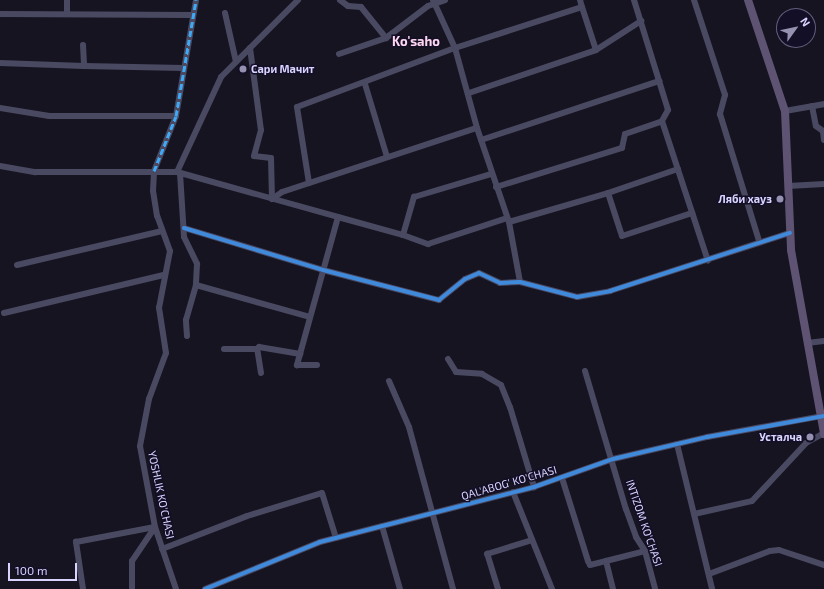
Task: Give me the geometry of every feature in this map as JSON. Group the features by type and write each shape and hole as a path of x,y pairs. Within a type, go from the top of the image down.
{"main road":[{"path":"748,0 785,111 790,232 807,343 822,416 824,434"}],"street":[{"path":"67,0 68,14"},
{"name":"YOSHLIK KO'CHASI","path":"176,589 155,527 140,446 149,400 166,353 159,308 164,275 170,251 162,232 153,191 154,171 176,116 183,68 191,38 196,0"},
{"path":"187,336 186,320 196,285 197,264 184,237 178,172 221,77 298,0"},
{"path":"340,0 348,6 361,7 386,38"},
{"path":"339,54 386,38 435,1 445,0"},
{"path":"580,0 596,50"},
{"path":"496,187 622,148 625,134 662,121 668,110 634,0"},
{"path":"694,0 725,95 720,114 759,241"},
{"path":"435,1 454,48 469,93 477,128 508,220 520,282"},
{"path":"309,183 297,108 365,84 454,48 582,7"},
{"path":"225,13 236,62"},
{"path":"0,14 193,15"},
{"path":"469,93 596,50 641,21"},
{"path":"83,44 84,66"},
{"path":"250,48 261,130 254,156 271,158 272,199"},
{"path":"0,63 183,68"},
{"path":"481,140 659,81"},
{"path":"365,84 387,157"},
{"path":"785,111 824,104"},
{"path":"812,106 816,126 823,131 824,140"},
{"path":"0,108 49,116 176,116"},
{"path":"662,121 708,261"},
{"path":"272,199 282,192 477,128"},
{"path":"0,166 35,172 178,172 404,235 428,244 508,220 608,193 678,169"},
{"path":"404,235 414,197 492,174"},
{"path":"788,186 824,184"},
{"path":"608,193 622,236 692,213"},
{"path":"317,365 297,365 338,217"},
{"path":"184,228 324,270 439,300 465,279 479,273 500,283 520,282 577,297 610,291 708,261 759,241 790,232"},
{"path":"17,265 162,232"},
{"path":"4,313 164,275"},
{"path":"196,285 310,317"},
{"path":"807,343 824,341"},
{"path":"224,349 257,349 259,347 300,354"},
{"path":"257,349 261,373"},
{"path":"448,359 456,372 482,374 501,385 510,407 534,486"},
{"name":"INTIZOM KO'CHASI","path":"585,371 634,530 645,551 655,589"},
{"path":"389,381 409,427 453,589"},
{"name":"QAL'ABOG' KO'CHASI","path":"205,589 320,542 433,514 513,492 562,478 613,459 677,444 822,416"},
{"path":"694,514 752,501 806,443 824,434"},
{"path":"677,444 712,589"},
{"path":"562,478 590,565 645,551"},
{"path":"162,549 247,516 322,492 336,538"},
{"path":"513,492 552,589"},
{"path":"382,526 400,589"},
{"path":"83,589 76,542 155,527"},
{"path":"132,589 132,561 155,527"},
{"path":"498,589 487,554 532,540"},
{"path":"709,574 770,550 779,550 824,565"},
{"path":"606,561 613,589"}],"marked path":[{"path":"154,171 176,116 196,0"}],"cycle path":[{"path":"184,228 323,270 439,300 465,279 479,273 500,283 520,282 577,297 610,291 790,233"},
{"path":"205,589 320,542 534,487 613,459 707,437 824,416"}],"place":[{"name":"Сари Мачит","path":"243,69"},
{"name":"Ляби хауз","path":"780,199"},
{"name":"Усталча","path":"810,437"}],"district":[{"name":"Ko'saho","path":"416,41"}]}
